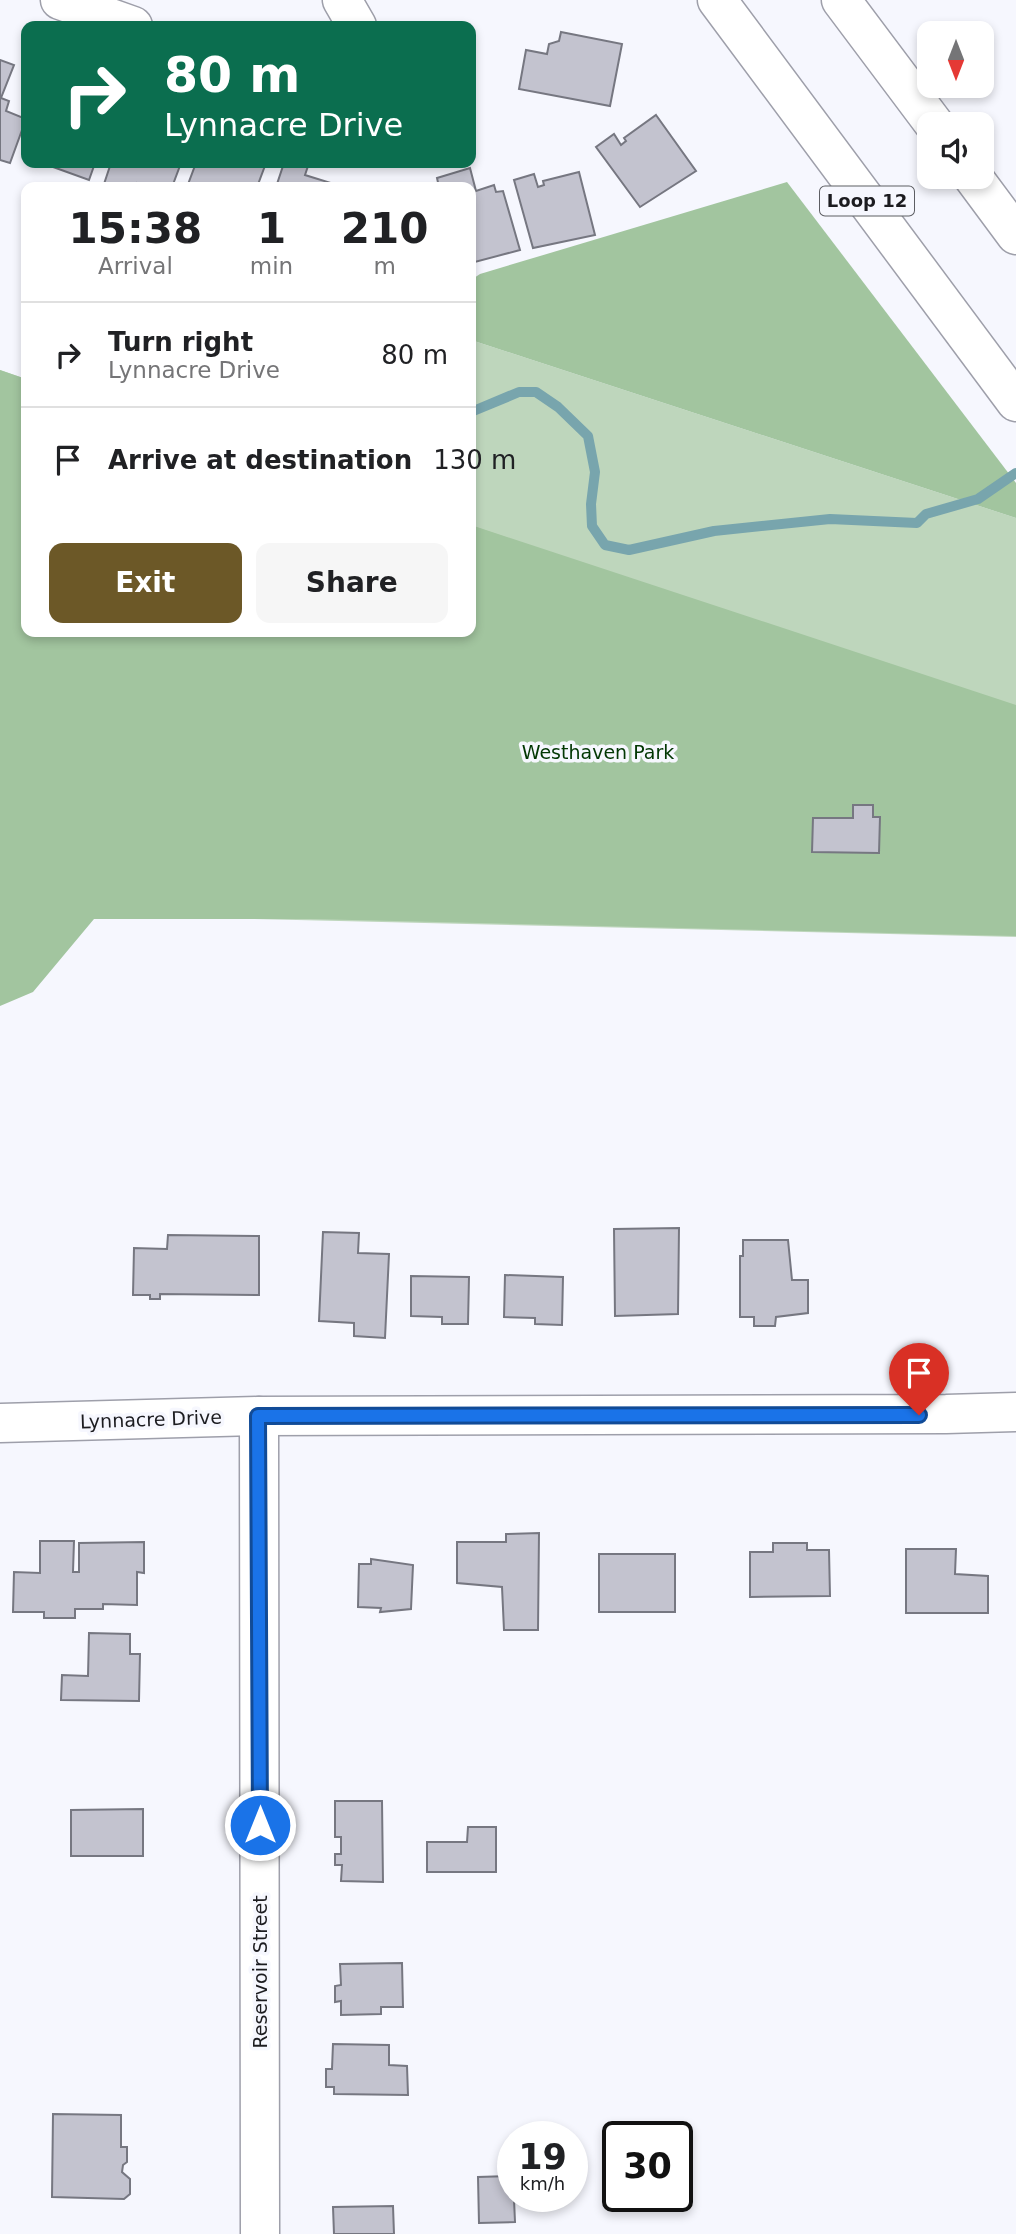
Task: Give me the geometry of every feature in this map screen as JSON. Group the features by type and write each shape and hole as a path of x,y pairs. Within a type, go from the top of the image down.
{"street":[{"path":"60,0 120,21"},
{"path":"342,0 354,21"},
{"name":"Loop 12","path":"718,0 1016,402"},
{"path":"841,0 925,112"},
{"path":"982,189 1016,235"},
{"name":"Lynnacre Drive","path":"0,1423 258,1416 932,1415 1016,1412"},
{"name":"Reservoir Street","path":"258,1416 260,2234"}],"green space":[{"path":"787,182 1016,483 1016,518 476,342 476,277"},
{"name":"Westhaven Park","path":"476,342 1016,518 1016,937 0,913 0,370 21,377 21,637 476,637"},
{"name":"Westhaven Park","path":"0,370 21,377 21,637 476,637 476,527 1016,705 1016,936 310,919 94,919 33,992 0,1006"}],"building":[{"path":"561,32 622,44 610,106 519,89 526,50 547,54 549,44 559,41"},
{"path":"0,60 14,65 1,98 9,101 6,111 21,117 21,133 10,163 0,160"},
{"path":"656,115 696,171 640,207 596,147 614,134 621,145 626,141 624,138"},
{"path":"56,168 93,168 89,180"},
{"path":"109,168 179,168 174,182 105,182"},
{"path":"194,168 264,168 259,182 189,182"},
{"path":"282,168 307,168 305,175 328,182 278,182"},
{"path":"470,168 474,182 438,182 437,178"},
{"path":"579,172 595,235 533,248 514,180 534,174 538,187 544,185 543,181"},
{"path":"494,185 496,192 503,191 520,250 476,262 476,191"},
{"path":"853,805 873,805 873,817 880,817 879,853 812,852 813,818 853,818"},
{"path":"679,1228 678,1314 615,1316 614,1229"},
{"path":"323,1232 359,1233 358,1253 389,1254 385,1338 354,1336 354,1323 319,1321"},
{"path":"168,1235 259,1236 259,1295 160,1294 160,1299 150,1299 150,1295 133,1295 134,1248 167,1249"},
{"path":"743,1240 788,1240 792,1280 808,1280 808,1313 776,1317 775,1326 754,1326 754,1317 740,1317 740,1256 743,1256"},
{"path":"505,1275 563,1277 562,1325 535,1324 535,1318 504,1317"},
{"path":"411,1276 469,1277 468,1324 442,1324 442,1317 411,1316"},
{"path":"539,1533 538,1630 504,1630 502,1587 457,1583 457,1542 506,1542 506,1534"},
{"path":"40,1541 74,1541 73,1572 79,1572 79,1543 144,1542 144,1573 137,1572 137,1605 103,1604 103,1609 75,1609 75,1618 44,1618 44,1612 13,1612 14,1572 40,1573"},
{"path":"773,1543 807,1543 807,1550 829,1550 830,1596 750,1597 750,1552 773,1552"},
{"path":"906,1549 956,1549 955,1574 988,1576 988,1613 906,1613"},
{"path":"599,1554 675,1554 675,1612 599,1612"},
{"path":"371,1559 413,1565 411,1609 380,1612 381,1608 358,1607 359,1564 371,1564"},
{"path":"89,1633 130,1634 130,1654 140,1654 139,1701 61,1700 62,1675 88,1676"},
{"path":"335,1801 382,1801 383,1882 341,1881 342,1865 335,1865 335,1854 341,1854 341,1837 335,1837"},
{"path":"143,1809 143,1856 71,1856 71,1810"},
{"path":"468,1827 496,1827 496,1872 427,1872 427,1842 467,1842"},
{"path":"402,1963 403,2007 381,2007 381,2014 341,2015 341,2001 335,2002 335,1986 341,1985 340,1964"},
{"path":"333,2044 389,2045 389,2065 407,2066 408,2095 334,2094 334,2087 326,2087 326,2069 332,2069"},
{"path":"53,2114 121,2115 121,2147 127,2147 127,2162 123,2165 122,2172 130,2179 130,2194 124,2199 52,2197"},
{"path":"497,2176 497,2212 515,2212 515,2222 479,2223 478,2177"},
{"path":"393,2206 394,2234 334,2234 333,2207"}],"waterway":[{"path":"476,410 519,392 536,392 558,407 588,436 595,472 591,504 592,526 605,545 629,550 714,531 830,519 917,523 926,514 978,499 1016,473"}],"route":[{"path":"260,1825 258,1416 919,1415"}]}
